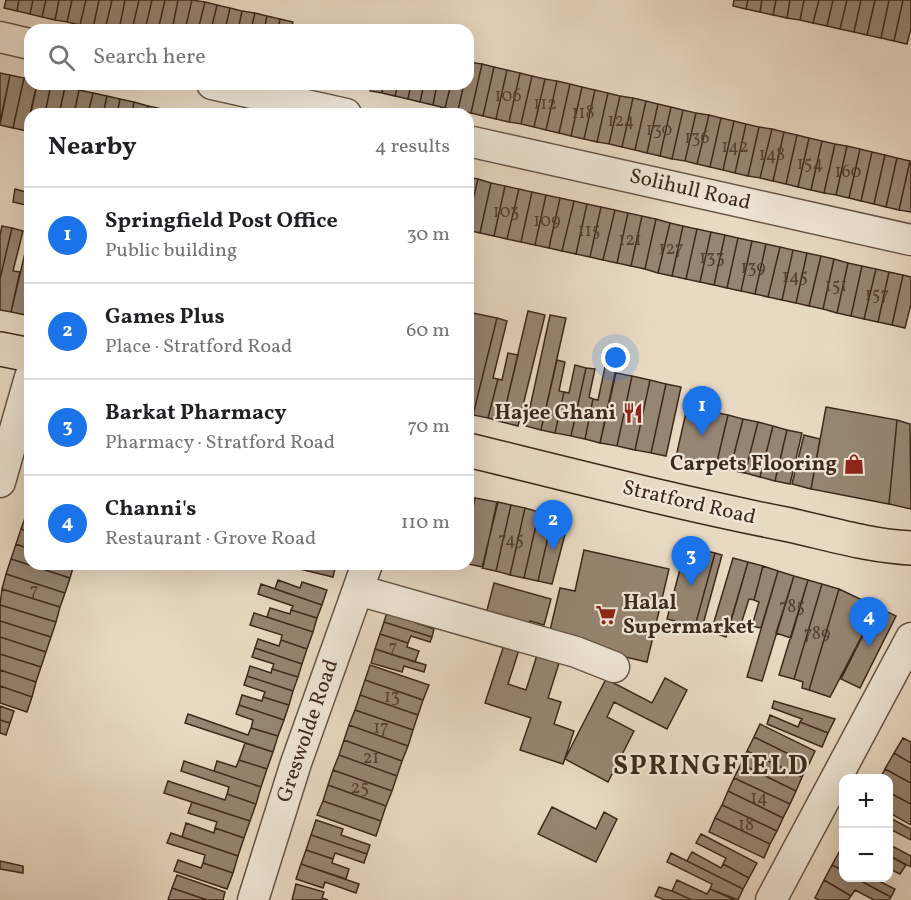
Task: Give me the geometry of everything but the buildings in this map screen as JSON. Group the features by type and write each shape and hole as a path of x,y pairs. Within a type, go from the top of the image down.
{"highway":[{"path":"0,349 24,354"},
{"name":"Stratford Road","path":"474,451 696,506 884,547 911,548"}],"street":[{"path":"0,37 24,43"},
{"path":"239,90 319,108"},
{"name":"Solihull Road","path":"474,142 911,240"},
{"path":"0,482 24,398"},
{"path":"362,577 614,667"},
{"name":"Greswolde Road","path":"253,900 296,763 362,577"},
{"path":"771,900 911,638"}],"place":[{"name":"Hajee Ghani","path":"633,413"},
{"name":"Springfield Post Office","path":"702,436"},
{"name":"Carpets Flooring","path":"854,464"},
{"name":"Games Plus","path":"553,550"},
{"name":"Barkat Pharmacy","path":"691,586"},
{"name":"Halal Supermarket","path":"606,615"},
{"name":"Channi's","path":"869,647"}],"district":[{"name":"SPRINGFIELD","path":"711,767"}]}
